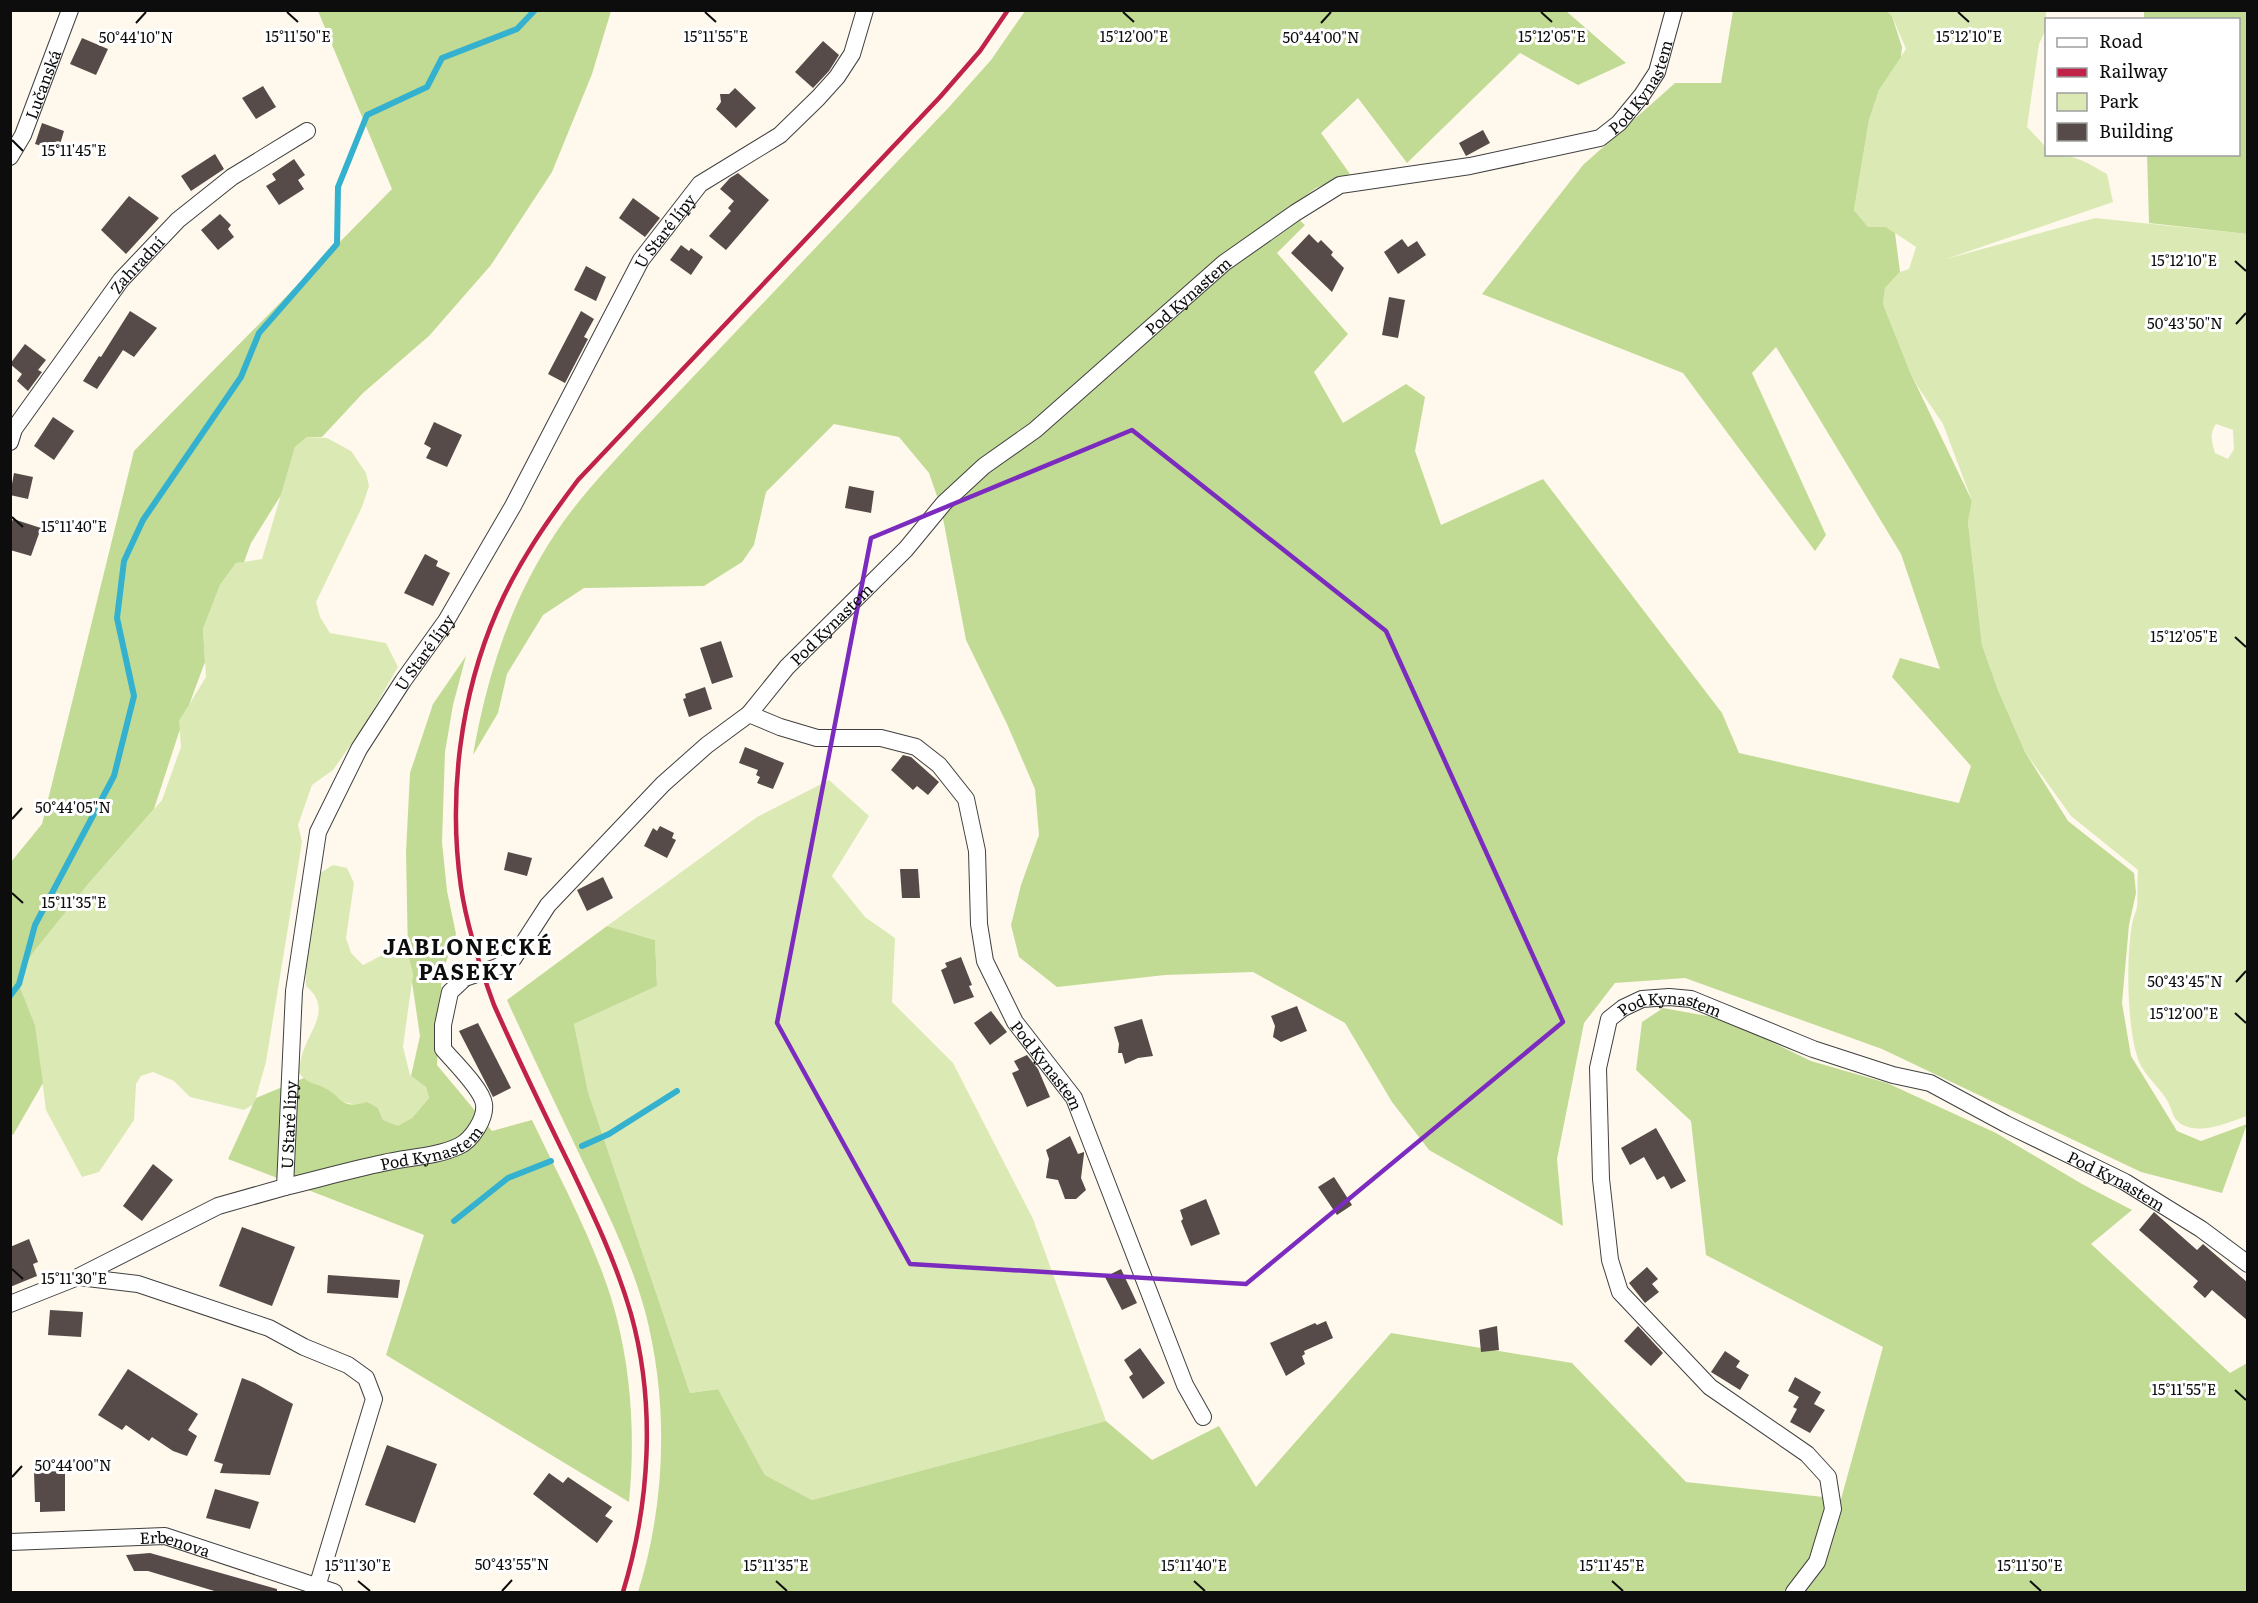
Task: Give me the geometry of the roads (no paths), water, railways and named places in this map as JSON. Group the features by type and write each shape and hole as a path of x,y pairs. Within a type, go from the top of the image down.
{"street":[{"name":"Lučanská","path":"10,157 23,135 70,10"},
{"name":"U Staré lípy","path":"10,1304 78,1277 218,1206 285,1188 294,991 318,832 359,749 403,681 446,621 513,507 641,261 700,184 780,135 837,77 852,54 865,10"},
{"name":"Pod Kynastem","path":"285,1188 385,1162 442,1153 462,1145 472,1136 482,1114 484,1103 476,1088 443,1049 443,1024 450,992 465,978 497,967 513,958 548,905 663,784 707,744 749,714 787,667 906,549 944,503 984,466 1035,430 1224,263 1295,213 1340,185 1470,166 1600,138 1620,123 1642,96 1657,72 1674,10"},
{"name":"Zahradní","path":"12,434 121,280 178,220 232,177 307,131"},
{"name":"Pod Kynastem","path":"749,714 780,727 817,738 881,738 916,747 939,765 966,799 977,851 979,924 985,961 1015,1023 1074,1098 1185,1385 1203,1417"},
{"name":"Pod Kynastem","path":"1794,1593 1817,1562 1833,1509 1828,1477 1807,1455 1710,1387 1620,1292 1610,1260 1601,1179 1598,1068 1609,1019 1623,1008 1642,999 1669,997 1692,999 1813,1049 1893,1075 1930,1083 2006,1124 2125,1182 2201,1229 2247,1264"},
{"name":"U Staré lípy","path":"78,1277 138,1284 269,1328 304,1347 348,1365 366,1378 374,1399 317,1587"},
{"name":"Erbenova","path":"10,1542 165,1536 334,1593"}],"waterway":[{"path":"10,996 19,984 35,925 114,776 134,696 117,618 124,561 143,520 241,377 259,333 337,244 338,187 367,115 427,87 442,58 517,29 535,10"},
{"path":"582,1146 609,1134 677,1091"},
{"path":"454,1221 508,1178 551,1161"}],"railway":[{"path":"623,1592 639,1524 644,1489 647,1418 639,1348 631,1314 611,1257 494,1005 470,932 461,887 456,817 460,747 474,677 497,611 514,576 544,527 578,480 940,97 980,51 1008,10"}],"district":[{"name":"JABLONECKÉ PASEKY","path":"468,958"}]}
